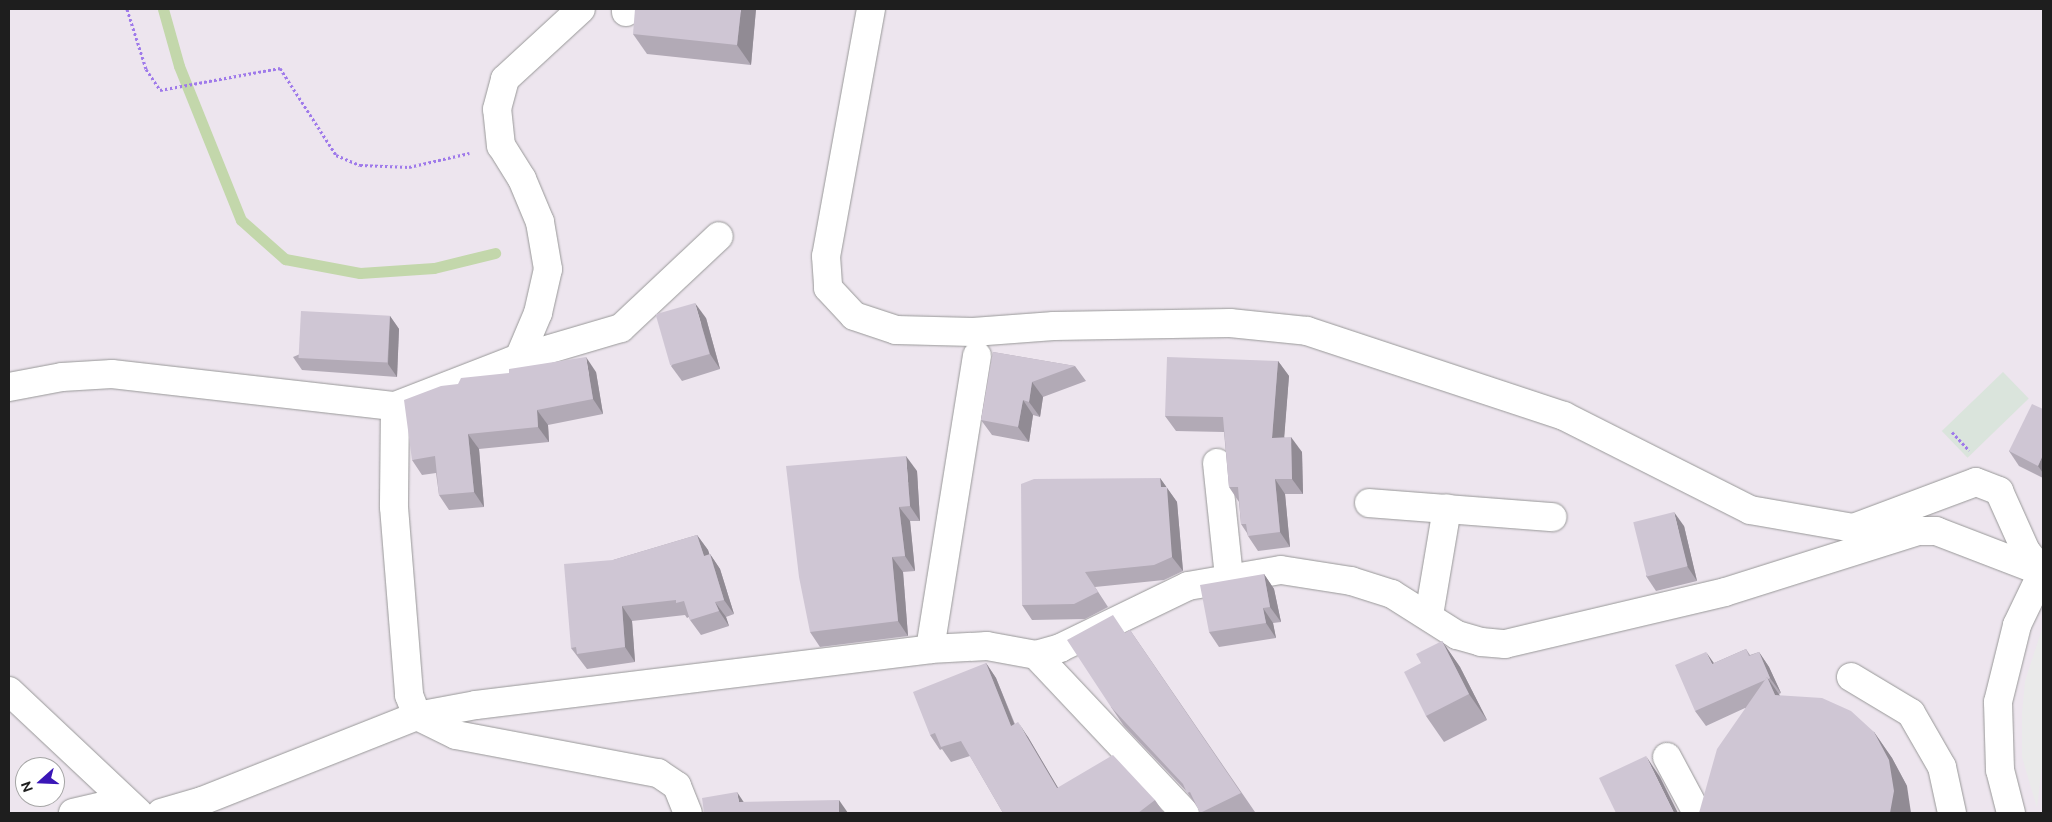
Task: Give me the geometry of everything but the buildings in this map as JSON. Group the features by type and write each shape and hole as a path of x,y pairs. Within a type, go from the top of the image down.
{"street":[{"path":"519,358 538,313 548,269 540,222 522,179 501,146 497,110 506,79 581,9"},
{"path":"871,9 826,256 828,288 854,316 896,330 973,332 1054,326 1230,323 1307,331 1564,416 1750,510 1853,528 1976,482 1999,491 2026,551 2043,571"},
{"path":"9,387 62,377 112,374 395,406 519,358 621,328 719,236"},
{"path":"930,649 977,356"},
{"path":"395,406 394,508 409,695 417,716 456,735 658,772 677,786 688,813"},
{"path":"1217,463 1229,578"},
{"path":"1369,503 1552,517"},
{"path":"1429,616 1446,509"},
{"path":"161,813 202,801 417,716 476,705 930,649 987,646 1036,655 1060,648 1188,586 1281,570 1351,581 1392,594 1458,634 1481,642 1505,644 1725,592 1918,531 1936,531 2043,571"},
{"path":"2010,813 2000,770 1998,702 2017,625 2043,571"},
{"path":"1036,655 1185,813"},
{"path":"1851,677 1911,714 1942,767 1952,813"},
{"path":"9,691 132,807"},
{"path":"1667,757 1697,813"},
{"path":"73,813 132,807"}],"path":[{"path":"127,9 146,69 160,90 181,88 280,68 336,155 360,165 409,167 501,146"}],"shaded area":[{"path":"2003,372 2029,399 1968,458 1942,431"},
{"path":"2043,626 2043,757 2037,808 2022,757 2022,713 2025,681"}],"waterway":[{"path":"163,9 179,66 241,220 285,259 360,273 434,268 495,253"}]}
